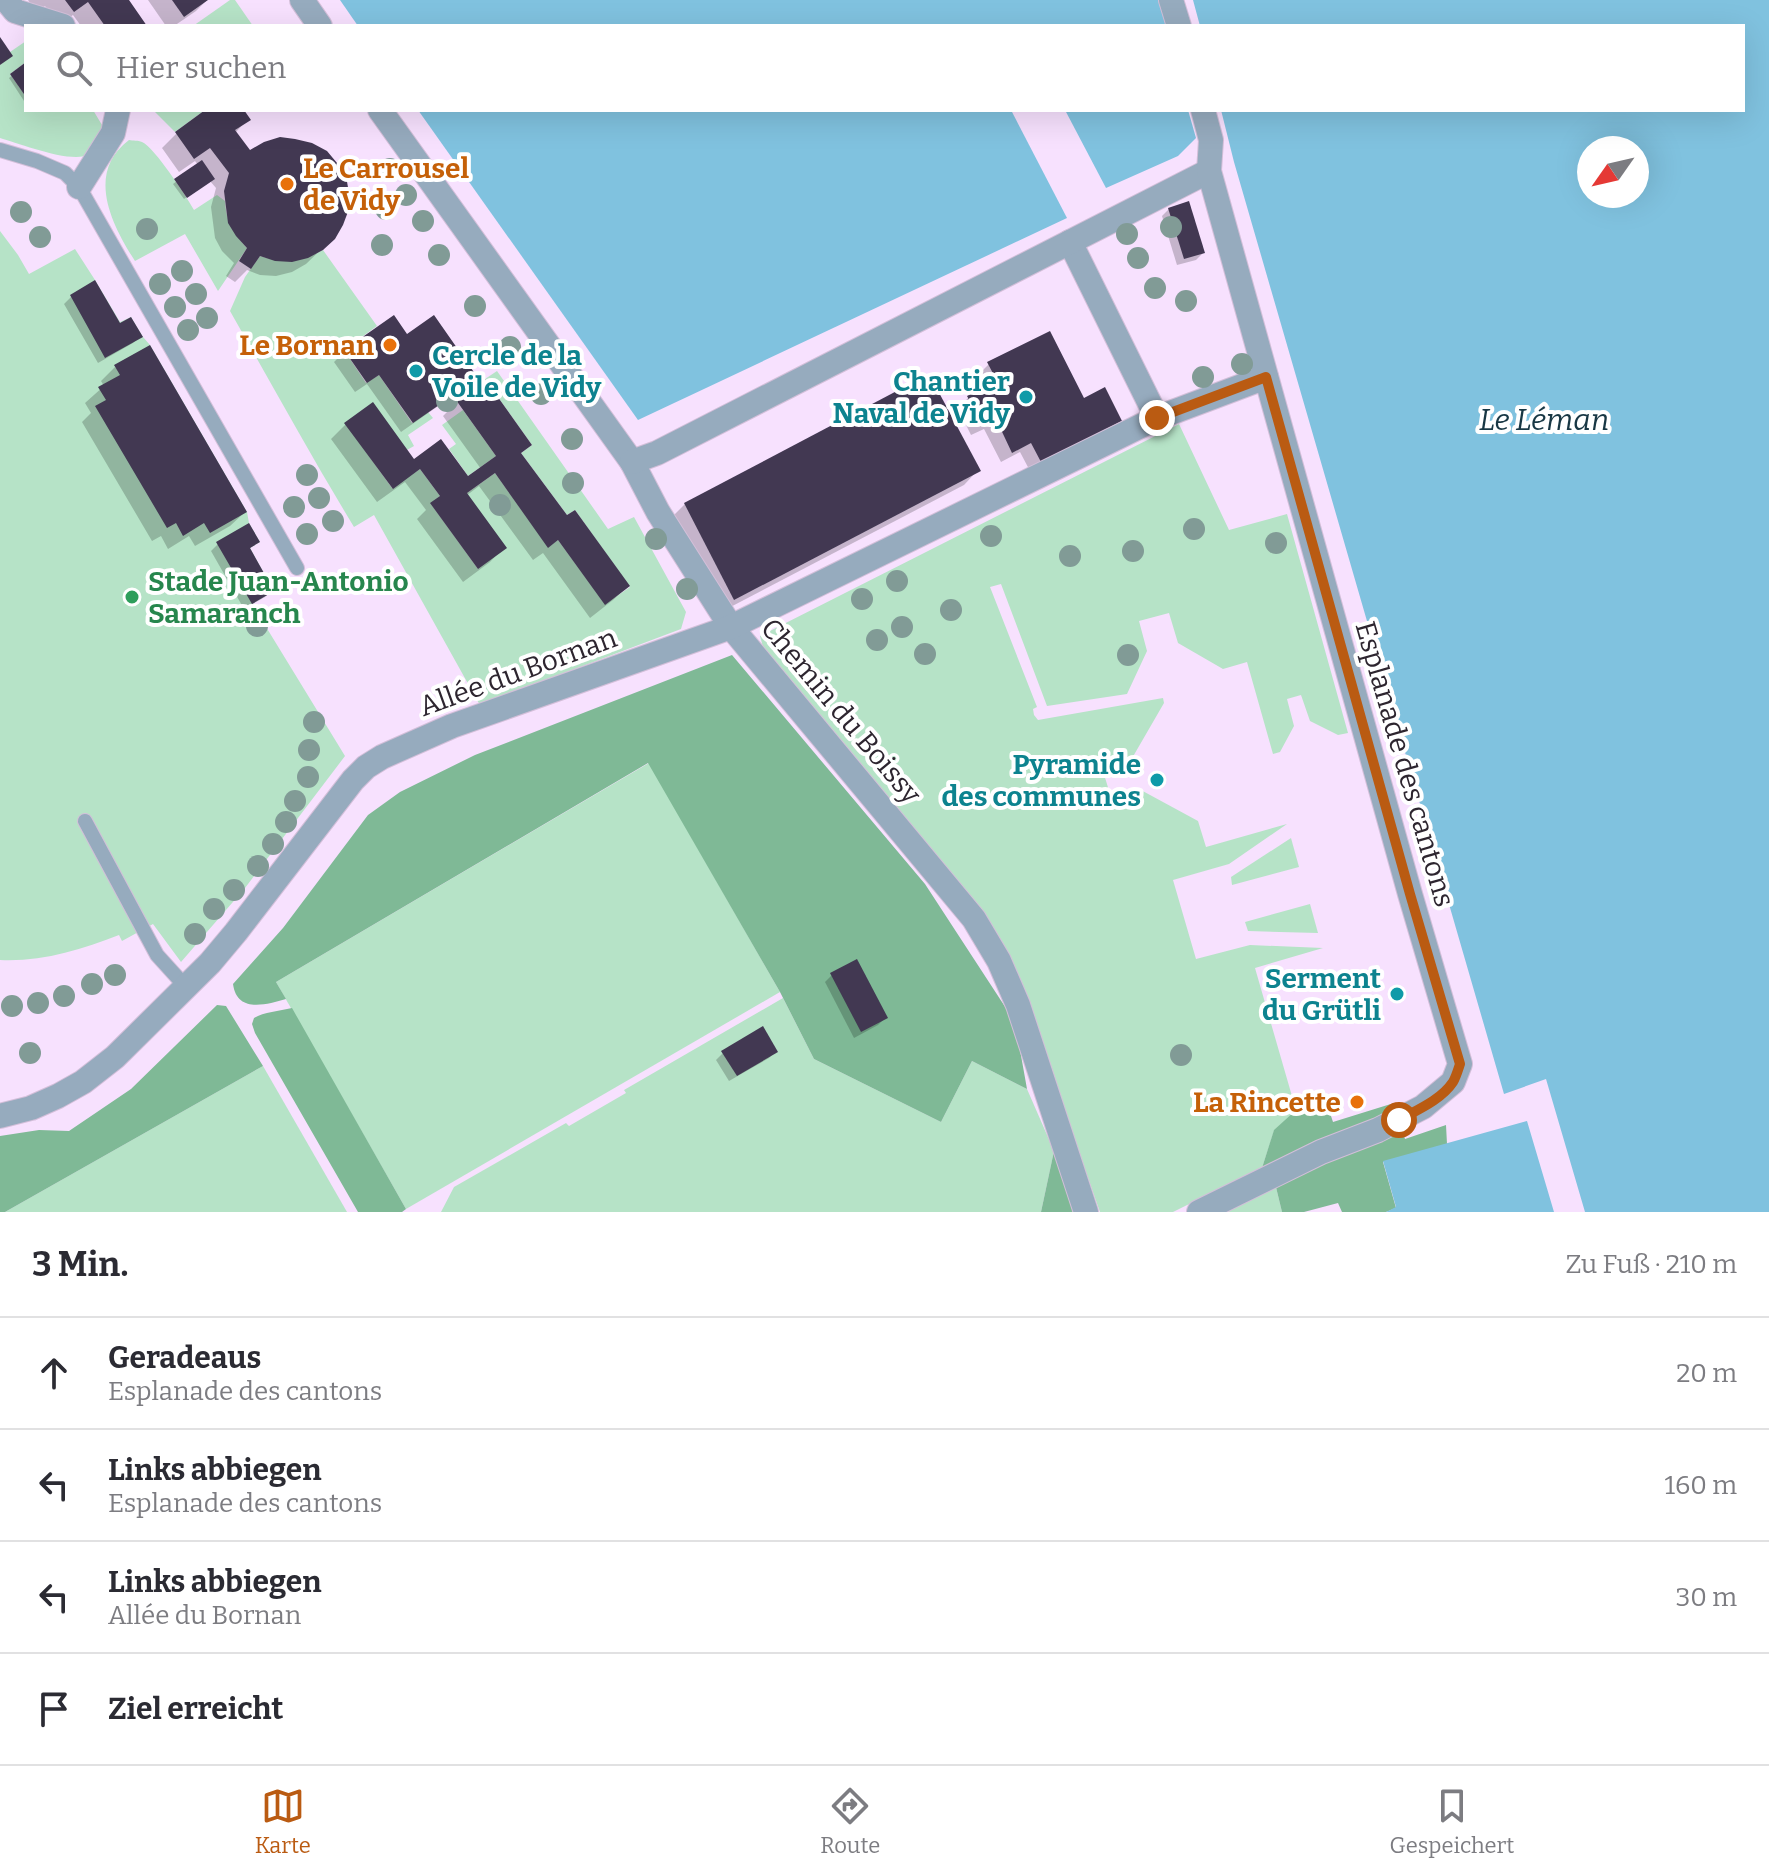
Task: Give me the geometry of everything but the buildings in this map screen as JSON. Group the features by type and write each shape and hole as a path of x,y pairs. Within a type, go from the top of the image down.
{"street":[{"path":"6,0 15,11 57,24"},
{"path":"302,0 319,24"},
{"path":"1171,0 1178,24"},
{"path":"79,187 113,133 118,112"},
{"path":"381,112 632,462 657,453 1209,171"},
{"path":"1204,112 1211,140 1209,171 1269,387"},
{"path":"1070,242 1157,418"},
{"name":"Allée du Bornan","path":"0,1116 31,1108 58,1096 83,1082 115,1057 236,932 366,767 452,726 731,627 1157,418 1269,387"},
{"name":"Esplanade des cantons","path":"1199,1212 1321,1152 1423,1107 1453,1082 1460,1064 1269,387"},
{"name":"Chemin du Boissy","path":"632,462 658,512 731,627 981,929 1018,1005 1086,1212"}],"lane":[{"path":"0,150 65,173 79,187 297,568"},
{"path":"85,821 157,955 186,987"}],"green space":[{"path":"230,0 235,0 252,24 196,24"},
{"path":"24,42 24,64 10,74 24,94 24,112 94,112 102,125 96,145 89,154 82,157 59,155 0,138 0,65 10,52"},
{"path":"155,112 202,112 175,132"},
{"path":"129,140 148,146 194,210 217,195 225,201 231,226 247,248 218,291 185,234 135,261 126,247 111,216 105,183 116,153"},
{"name":"Stade Juan-Antonio Samaranch","path":"0,231 29,274 75,249 120,322 131,317 150,345 247,512 249,523 260,542 250,548 274,591 252,604 345,756 245,888 181,962 153,924 122,941 119,935 61,954 0,960"},
{"path":"323,250 377,326 344,350 366,383 379,375 412,423 428,412 433,418 408,435 414,446 407,450 345,423 392,488 420,469 440,496 431,504 478,569 467,493 495,473 548,547 558,540 605,604 630,587 575,510 567,515 521,453 532,445 485,379 497,371 608,529 634,517 686,612 681,629 481,707 374,515 354,527 230,311 245,277 260,256 292,260"},
{"path":"463,410 496,456 468,476 449,449 456,444 442,425"},
{"path":"1179,424 1229,530 1287,514 1348,733 1338,735 1310,721 1301,695 1287,699 1294,726 1280,752 1273,754 1247,662 1223,669 1178,643 1169,613 1139,621 1147,651 1127,694 1047,706 1001,584 990,587 1037,707 1033,709 1038,720 1163,698 1164,703 1131,760 1102,768 1111,797 1139,789 1198,821 1206,847 1287,824 1229,864 1173,880 1196,959 1250,945 1323,948 1255,968 1296,1110 1274,1131 1262,1168 1173,1212 1100,1212 1014,968 765,654 760,636"},
{"path":"732,655 925,884 1015,1022 1027,1089 972,1061 941,1122 814,1059 780,992 648,763 276,982 286,999 253,1005 240,999 233,984 283,928 368,815 400,792 475,755"},
{"path":"649,763 780,992 406,1209 276,982"},
{"path":"1291,838 1299,867 1232,885 1231,877"},
{"path":"1310,904 1318,933 1248,931 1245,922"},
{"path":"783,998 814,1059 941,1122 972,1061 1027,1089 1054,1151 1041,1212 441,1212 454,1187 566,1123 569,1126 626,1093 624,1090"},
{"path":"217,1005 226,1006 263,1066 5,1212 0,1212 0,1136 39,1130 69,1131 131,1089"},
{"path":"292,1008 406,1209 402,1212 358,1212 255,1033 254,1018"},
{"path":"263,1066 347,1212 5,1212"},
{"path":"1326,1101 1333,1122 1394,1103 1405,1139 1446,1125 1447,1144 1383,1162 1396,1208 1386,1212 1342,1212 1338,1203 1304,1212 1282,1212 1275,1183 1262,1168 1274,1130 1296,1110"},
{"path":"1054,1151 1074,1212 1041,1212"},
{"path":"1275,1183 1282,1212 1214,1212"}],"water":[{"path":"340,0 1159,0 1165,24 357,24"},
{"name":"Le Léman","path":"1193,0 1769,0 1769,1212 1585,1212 1546,1079 1504,1094 1222,112 1745,112 1745,24 1199,24"},
{"path":"419,112 1012,112 1067,218 638,420"},
{"path":"1066,112 1189,112 1196,138 1178,156 1106,188"},
{"path":"1527,1121 1554,1212 1386,1212 1396,1207 1383,1161"}],"place":[{"name":"Le Carrousel de Vidy","path":"287,184"},
{"name":"Le Bornan","path":"390,345"},
{"name":"Cercle de la Voile de Vidy","path":"416,371"},
{"name":"Chantier Naval de Vidy","path":"1026,397"},
{"name":"Stade Juan-Antonio Samaranch","path":"132,597"},
{"name":"Pyramide des communes","path":"1157,780"},
{"name":"Serment du Grütli","path":"1397,994"},
{"name":"La Rincette","path":"1357,1102"}],"route":[{"path":"1157,418 1266,377 1460,1064 1453,1082 1440,1094 1399,1120"}]}
